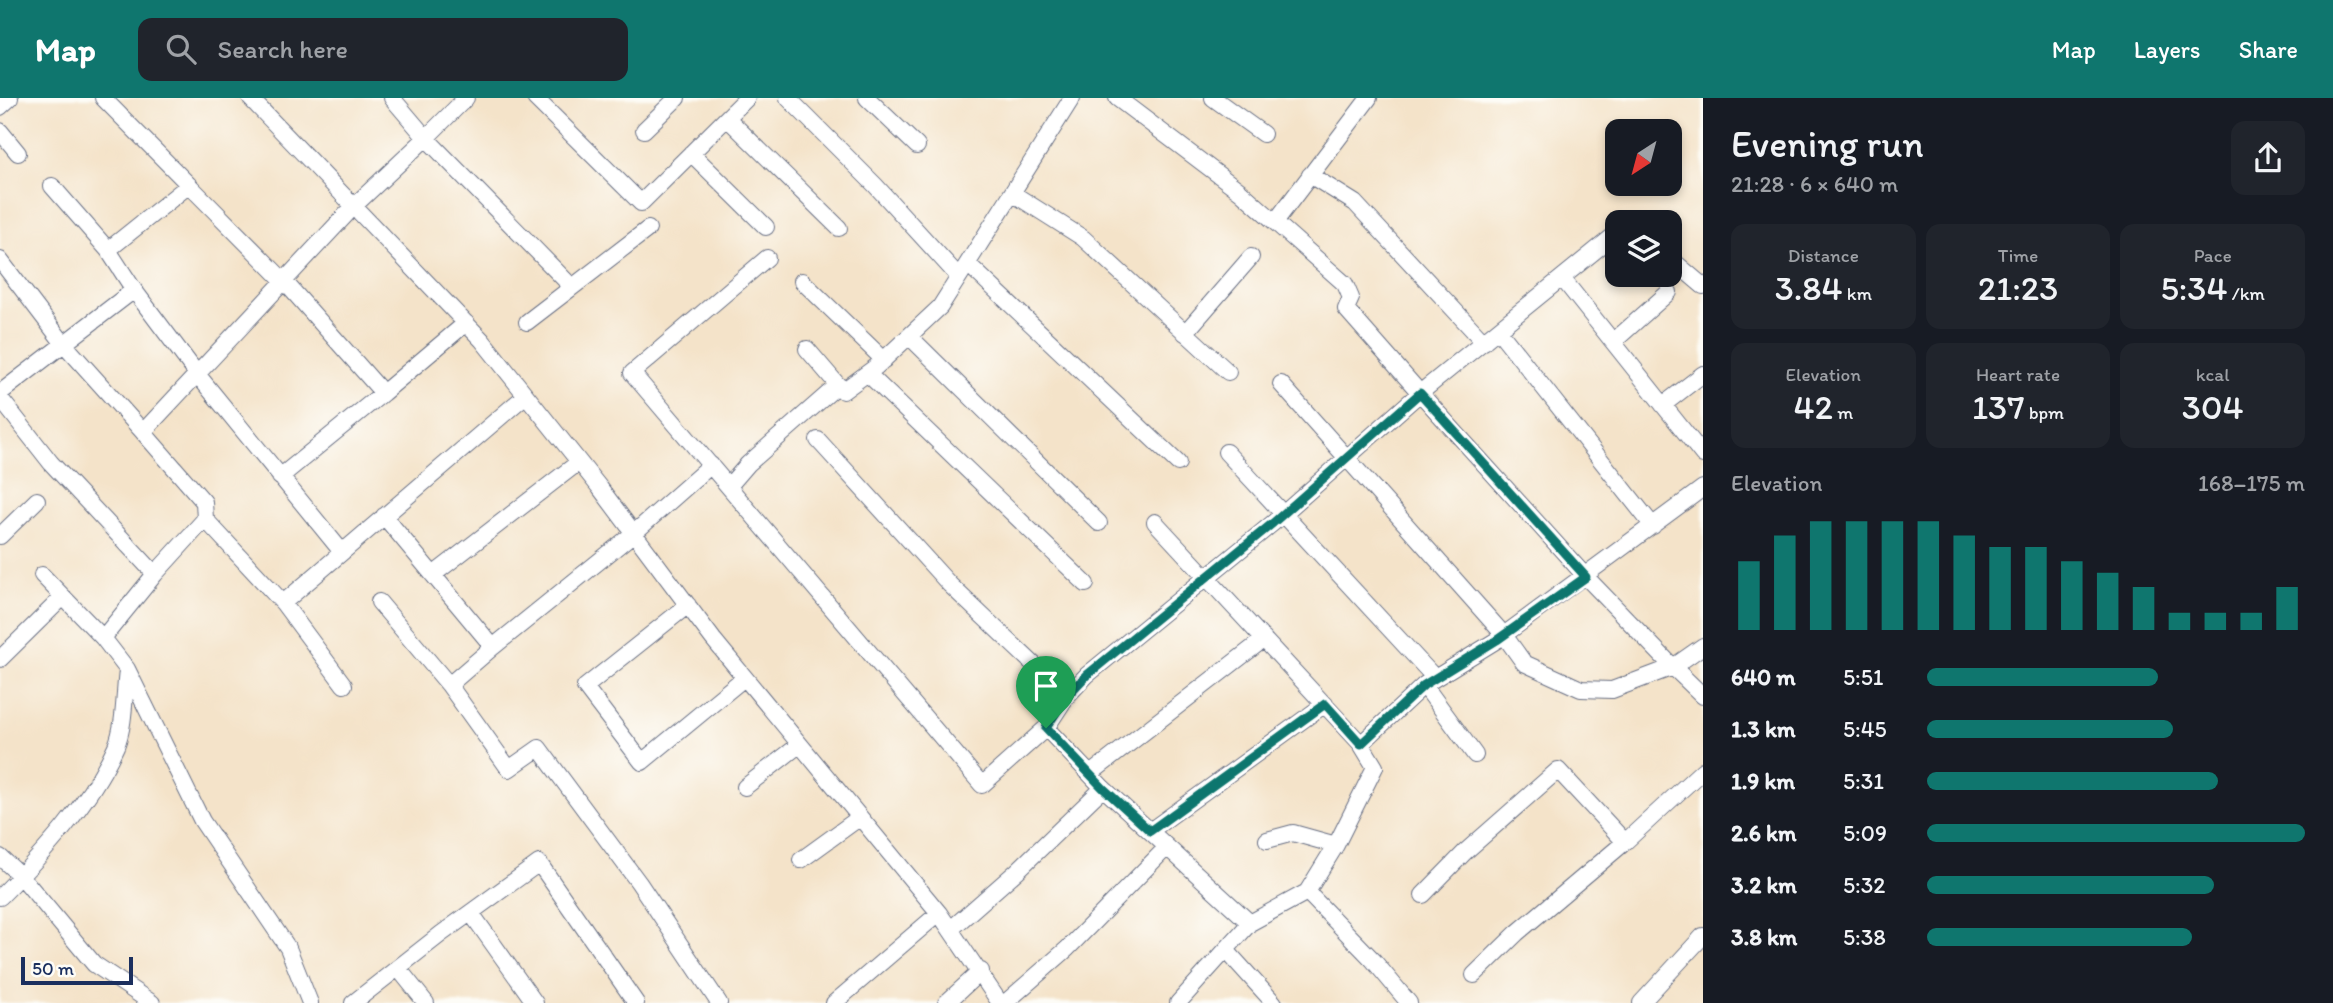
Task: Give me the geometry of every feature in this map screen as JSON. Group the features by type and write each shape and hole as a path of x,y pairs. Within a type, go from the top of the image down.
{"street":[{"path":"0,107 10,98"},
{"path":"103,98 284,281 383,393"},
{"path":"250,98 466,323 526,395 744,678 939,913 1002,1003 1067,948 1167,847"},
{"path":"391,98 426,138 572,287"},
{"path":"143,432 355,205 466,98"},
{"path":"535,98 641,203 747,98"},
{"path":"644,130 677,98"},
{"path":"789,98 964,270 1178,463"},
{"path":"867,98 917,146"},
{"path":"807,349 843,391 868,374 940,307 1072,98"},
{"path":"1117,98 1240,191 1345,284 1351,298 1346,309 1586,577 1703,696"},
{"path":"1213,98 1263,134"},
{"path":"1275,222 1367,99"},
{"path":"727,118 839,228"},
{"path":"0,131 18,153"},
{"path":"691,153 766,227"},
{"path":"1310,175 1355,202 1484,342"},
{"path":"108,250 189,185"},
{"path":"52,186 108,250 134,290 197,374 342,552"},
{"path":"1013,193 1083,238 1227,372"},
{"path":"527,322 648,229"},
{"path":"766,258 632,373 982,785 1046,728 1067,696 1087,675 1283,514 1420,393 1605,243"},
{"path":"1185,333 1251,257"},
{"path":"0,260 64,344 204,502 205,519 283,603 344,685"},
{"path":"1682,268 1703,286"},
{"path":"1562,278 1703,455"},
{"path":"802,281 884,360"},
{"path":"134,290 0,395 51,463 155,574"},
{"path":"1613,342 1669,292"},
{"path":"280,477 466,323"},
{"path":"1498,330 1653,526"},
{"path":"909,336 1099,523"},
{"path":"868,374 1086,584"},
{"path":"1664,405 1703,374"},
{"path":"1281,384 1504,635 1524,663 1581,689 1612,690 1673,667 1703,646"},
{"path":"729,486 748,464 838,385"},
{"path":"283,603 526,395"},
{"path":"818,440 950,585 1067,696"},
{"path":"1226,452 1429,681 1475,755"},
{"path":"433,575 579,462"},
{"path":"449,685 634,533 711,465"},
{"path":"1361,744 1429,681 1504,635 1703,488"},
{"path":"0,536 37,499"},
{"path":"384,516 493,647"},
{"path":"103,638 155,574 205,519"},
{"path":"1155,522 1361,744 1374,766 1336,845 1307,892 1250,923 1178,1003"},
{"path":"42,575 103,638 127,669 202,821 289,947 310,1003"},
{"path":"0,659 62,597"},
{"path":"379,602 449,685 509,769 539,748 639,883 719,1003"},
{"path":"688,605 586,687 642,762 744,678"},
{"path":"1090,774 1265,639"},
{"path":"0,897 21,876 86,797 117,744 127,669"},
{"path":"1150,831 1325,704"},
{"path":"1046,728 1103,788 1250,923"},
{"path":"745,788 799,745"},
{"path":"1423,895 1465,852 1558,770 1626,842"},
{"path":"1474,975 1517,933 1700,779"},
{"path":"951,929 1017,871 1103,788"},
{"path":"801,860 859,818"},
{"path":"1267,839 1293,833 1336,845"},
{"path":"0,857 21,876 94,964 152,1003"},
{"path":"353,1003 539,863 636,1003"},
{"path":"1307,892 1409,1003"},
{"path":"471,913 535,1003"},
{"path":"834,1003 939,913"},
{"path":"1641,1003 1703,936"},
{"path":"1226,950 1274,1003"},
{"path":"398,968 426,1003"},
{"path":"946,1003 981,971"}],"route":[{"path":"1420,393 1586,577 1497,640 1424,685 1361,744 1325,704 1150,831 1103,788 1046,728 1067,696 1087,675 1273,523 1420,393"}]}
